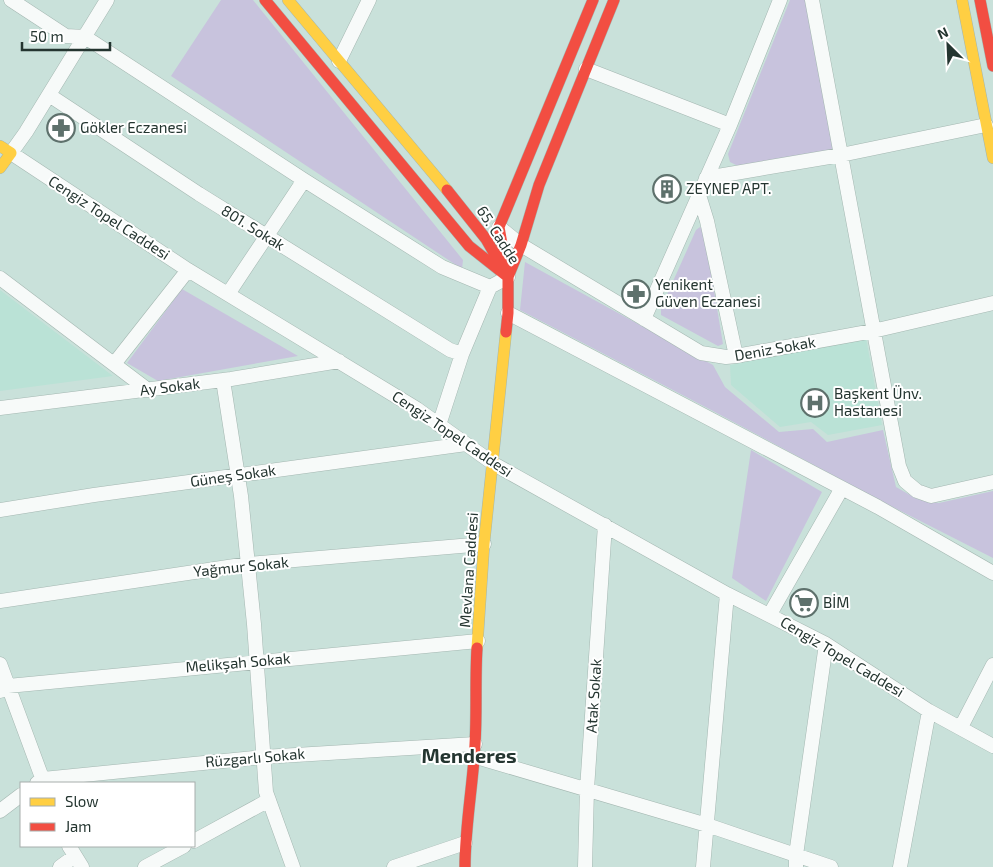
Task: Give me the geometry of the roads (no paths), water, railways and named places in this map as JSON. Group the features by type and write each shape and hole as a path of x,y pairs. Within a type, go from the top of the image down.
{"street":[{"path":"11,0 66,36 85,37 304,180 442,267 490,287"},
{"path":"0,168 5,149 26,132 107,0"},
{"name":"65. Cadde","path":"265,0 470,246 508,276"},
{"name":"65. Cadde","path":"288,0 423,160 480,232 508,276"},
{"path":"339,61 369,0"},
{"path":"508,276 499,226 593,0"},
{"path":"439,425 462,354 490,287 508,276 521,245 539,185 614,0"},
{"path":"644,319 730,125 780,0"},
{"path":"812,0 899,466 905,481 917,491 931,496 993,482"},
{"path":"962,0 993,158"},
{"path":"980,0 993,66"},
{"path":"586,69 730,125"},
{"name":"801. Sokak","path":"49,95 266,237 450,350 462,354"},
{"path":"706,178 841,155 986,125"},
{"name":"Cengiz Topel Caddesi","path":"5,149 188,270 417,409 494,464 727,594 770,614 826,644 929,711 993,746"},
{"path":"228,294 304,180"},
{"path":"699,195 707,221 736,356"},
{"name":"Deniz Sokak","path":"499,226 521,245 701,353 726,358 873,330 993,303"},
{"path":"114,364 188,270"},
{"name":"Mevlana Caddesi","path":"464,867 474,750 475,688 484,544 494,464 508,313 508,276"},
{"path":"0,278 148,390"},
{"path":"508,313 842,488 993,573"},
{"name":"Ay Sokak","path":"0,408 223,380 339,361"},
{"path":"223,380 238,476 248,564 266,792 292,867"},
{"name":"Güneş Sokak","path":"0,510 466,444"},
{"path":"770,614 842,488"},
{"name":"Atak Sokak","path":"585,867 587,789 605,525"},
{"name":"Yağmur Sokak","path":"0,602 248,564 484,544"},
{"path":"703,867 727,594"},
{"name":"Melikşah Sokak","path":"4,688 478,641"},
{"path":"796,861 826,644"},
{"path":"0,664 4,688 41,782"},
{"path":"961,727 993,665"},
{"path":"900,867 929,711"},
{"name":"Rüzgarlı Sokak","path":"41,782 263,757 474,750 587,789 707,825 796,861 831,867"},
{"path":"0,811 20,796"},
{"path":"195,839 268,800"},
{"path":"394,867 465,843"},
{"path":"145,867 182,847"},
{"path":"60,867 75,856"}],"place":[{"name":"Gökler Eczanesi","path":"61,128"},
{"name":"ZEYNEP APT.","path":"667,189"},
{"name":"Yenikent Güven Eczanesi","path":"636,294"},
{"name":"Başkent Ünv. Hastanesi","path":"815,403"},
{"name":"BİM","path":"804,603"}],"district":[{"name":"Menderes","path":"469,756"}]}
